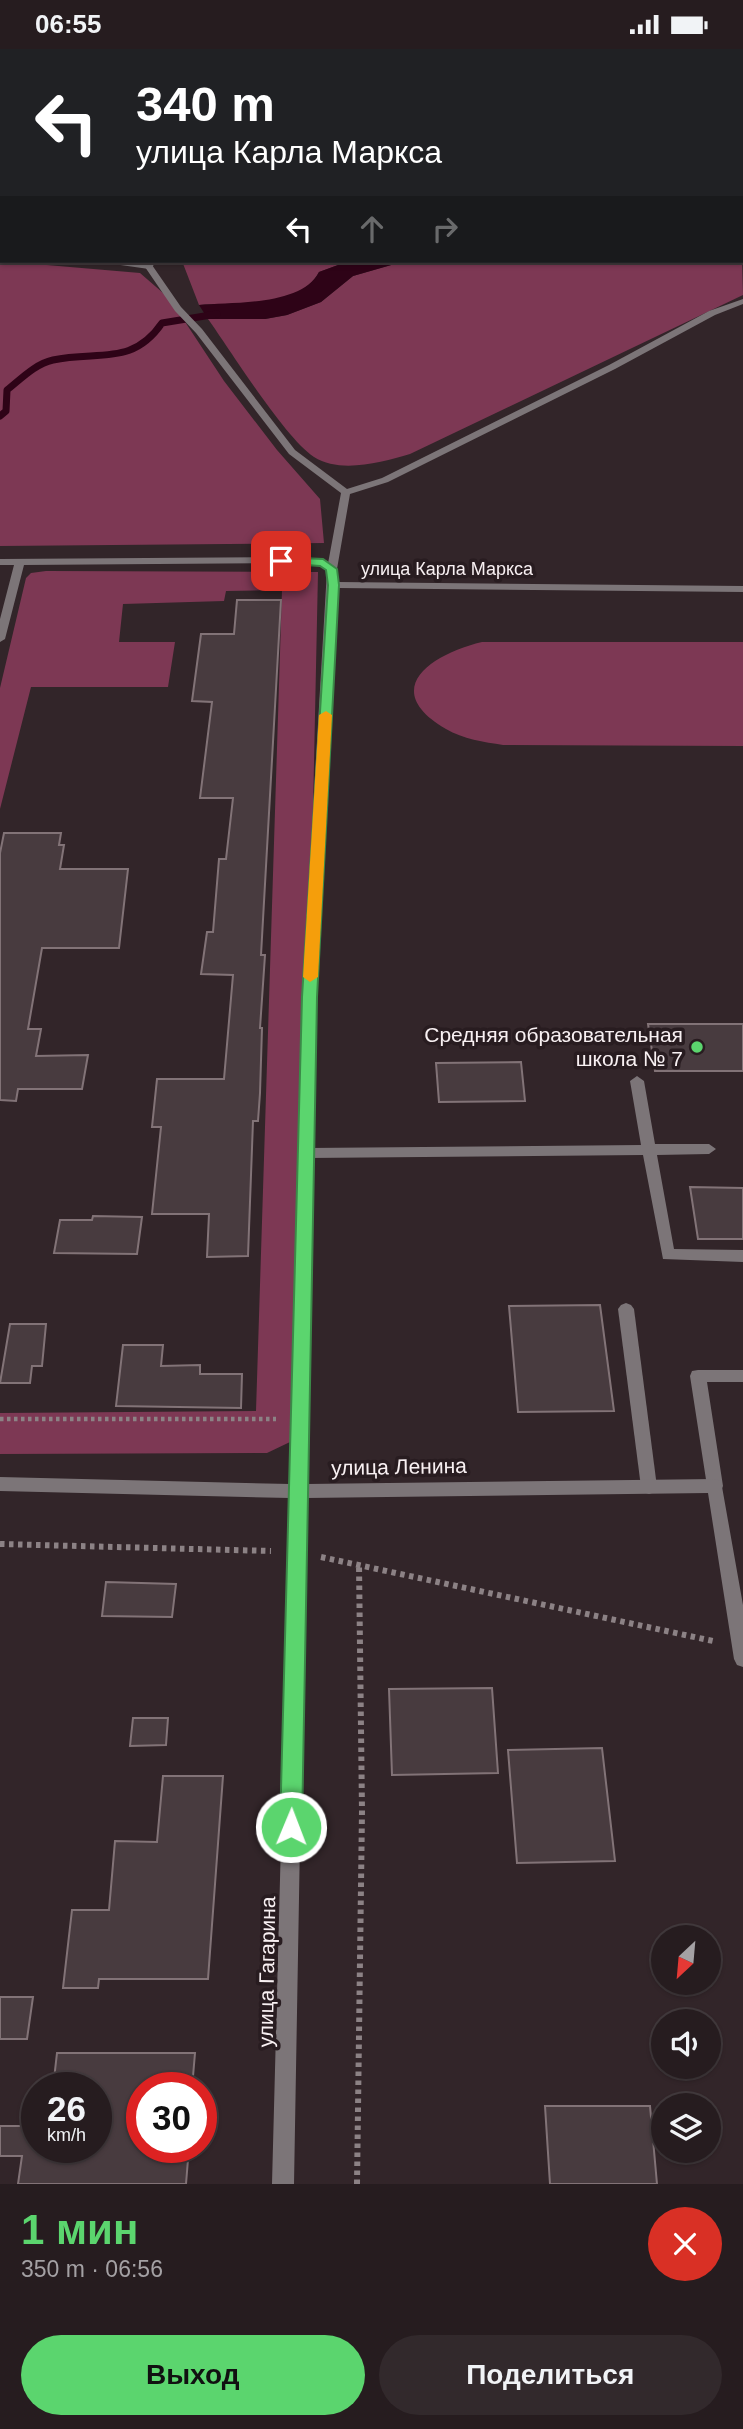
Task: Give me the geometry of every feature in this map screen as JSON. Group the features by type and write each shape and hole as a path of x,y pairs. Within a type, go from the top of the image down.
{"street":[{"path":"132,263 150,264 178,310 199,331 292,452 346,492 385,480 612,367 712,313 743,301"},
{"name":"улица Гагарина","path":"283,2184 308,1153 309,997 332,577 346,492"},
{"name":"улица Карла Маркса","path":"0,562 307,561 323,563 332,577 743,589"},
{"path":"0,639 20,562"},
{"path":"637,1081 668,1255 743,1255"},
{"path":"308,1153 709,1149"},
{"path":"626,1309 649,1487"},
{"path":"742,1653 698,1376 743,1376"},
{"name":"улица Ленина","path":"0,1484 299,1491 715,1486"}],"path":[{"path":"0,1419 301,1419"},
{"path":"0,1544 298,1552 742,1653"},
{"path":"357,2184 362,1811 359,1564"}],"shaded area":[{"path":"0,263 140,273 170,299 224,381 277,450 320,499 324,543 0,546"},
{"path":"183,263 344,263 319,272 310,284 282,298 199,305"},
{"path":"344,263 398,263 353,276 321,302 287,315 265,319 208,319 199,305 282,297 310,283 319,272"},
{"path":"398,263 742,263 743,295 410,454 349,466 325,462 302,447 258,393 208,319 265,319 287,315 321,302 353,276"},
{"path":"318,572 300,1431 290,1442 267,1453 0,1454 0,1413 256,1411 282,590 226,591 224,601 123,604 119,642 175,642 168,687 31,687 0,809 0,688 26,578 31,573"},
{"path":"482,642 743,642 743,746 503,745 459,735 426,714 416,700 414,687 420,675 431,664 446,655"}],"building":[{"path":"237,600 281,600 261,955 265,955 260,1028 260,1093 258,1121 253,1121 248,1256 207,1257 209,1214 152,1214 161,1127 152,1127 157,1079 224,1079 233,975 201,974 207,932 213,932 219,859 226,859 233,798 200,798 212,702 192,701 201,634 234,634"},
{"path":"4,833 61,833 59,845 64,845 60,869 128,869 119,948 42,948 28,1029 41,1029 36,1056 88,1055 82,1089 18,1089 16,1101 0,1100 0,853"},
{"name":"Средняя образовательная школа № 7","path":"648,1024 743,1024 743,1071 655,1071"},
{"path":"521,1062 525,1101 439,1102 436,1063"},
{"path":"690,1187 743,1188 743,1239 698,1239"},
{"path":"93,1216 142,1217 137,1254 54,1253 60,1220 92,1220"},
{"path":"600,1305 614,1411 518,1412 509,1306"},
{"path":"10,1324 46,1324 42,1366 32,1366 30,1383 0,1383"},
{"path":"123,1345 163,1345 161,1366 200,1365 200,1374 242,1374 241,1408 116,1406"},
{"path":"106,1582 176,1584 172,1617 102,1616"},
{"path":"492,1688 498,1773 392,1775 389,1689"},
{"path":"133,1718 168,1718 166,1745 130,1746"},
{"path":"602,1748 615,1861 517,1863 508,1750"},
{"path":"163,1776 223,1776 208,1979 99,1979 98,1988 63,1988 72,1910 109,1910 115,1841 157,1842"},
{"path":"0,1997 33,1997 27,2039 0,2039"},
{"path":"57,2053 195,2053 193,2072 126,2072 126,2163 188,2163 186,2184 18,2184 21,2163 112,2163 112,2072 55,2072"},
{"path":"545,2106 650,2106 651,2163 655,2163 657,2184 550,2184"},
{"path":"0,2126 21,2126 21,2156 0,2156"}],"waterway":[{"path":"725,49 737,49"},
{"path":"0,416 6,411 7,390 40,365 69,357 126,351 151,337 162,323 217,314"}],"slow traffic":[{"path":"310,977 326,715"}],"place":[{"name":"Средняя образовательная школа № 7","path":"697,1047"}],"route":[{"path":"281,561 323,563 332,569 333,585 309,997 291,1827"}]}
